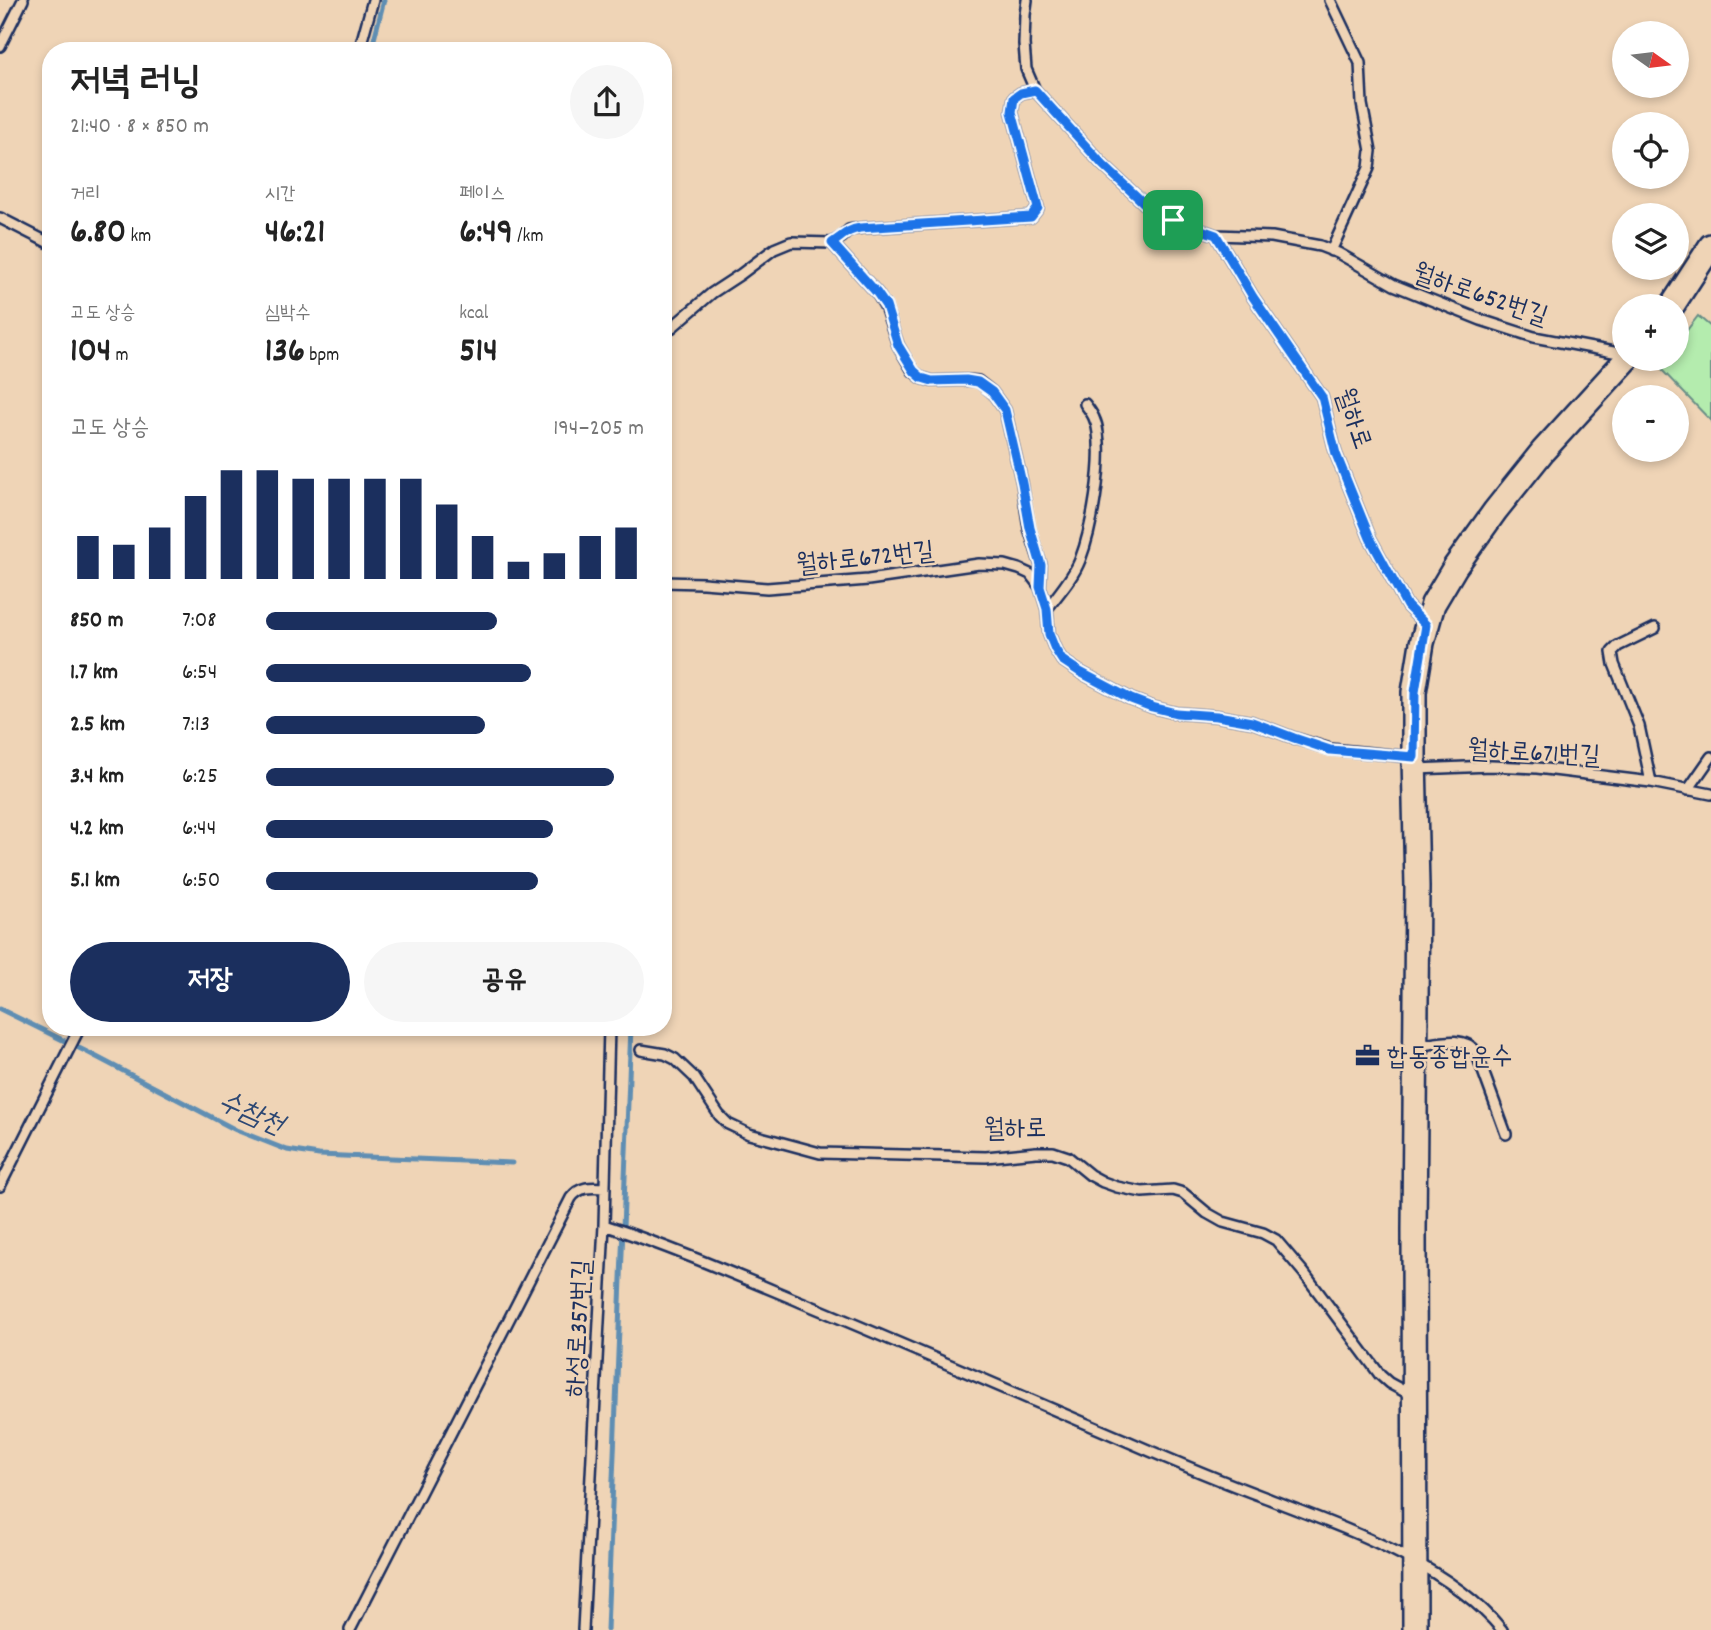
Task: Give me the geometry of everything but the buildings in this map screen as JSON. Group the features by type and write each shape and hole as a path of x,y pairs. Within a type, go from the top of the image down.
{"street":[{"path":"1680,294 1711,246"},
{"path":"1415,1630 1414,1229 1418,887 1415,692 1426,625 1433,604 1455,567 1494,512 1543,452 1616,371"}],"lane":[{"path":"0,46 23,0"},
{"path":"361,42 373,0"},
{"name":"월하로652번길","path":"1027,0 1024,24 1026,69 1035,90 1103,165 1147,206 1173,220 1216,235 1272,237 1331,250 1394,285 1494,325 1534,337 1612,352"},
{"path":"1330,0 1360,63 1362,104 1371,151 1369,168 1331,250"},
{"path":"672,327 712,293 775,249 790,242 832,243 849,230 860,228 1031,217 1038,208 1012,112 1014,98 1021,93 1035,90"},
{"path":"0,218 42,239"},
{"name":"월하로","path":"1216,235 1253,297 1322,397 1336,454 1370,538 1407,606 1426,625"},
{"path":"832,243 886,306 898,345 914,371 922,378 932,381 978,382 992,392 1005,410 1030,528 1041,565 1040,587 1047,609 1049,634 1062,660 1131,699 1152,707 1176,713 1252,722 1330,750 1414,763"},
{"path":"1047,609 1079,563 1089,533 1098,470 1098,432 1094,415 1085,404"},
{"name":"월하로672번길","path":"672,582 767,588 868,580 979,564 1005,565 1018,569 1030,574 1040,587"},
{"path":"1651,782 1639,726 1614,664 1612,652 1618,646 1655,628"},
{"path":"1688,790 1711,757"},
{"name":"월하로671번길","path":"1414,763 1537,768 1651,782 1711,794"},
{"path":"0,1186 76,1036"},
{"name":"하성로357번길","path":"583,1630 608,1226 605,1188 608,1036"},
{"path":"1417,1046 1453,1042 1471,1045 1506,1134"},
{"name":"월하로","path":"641,1050 675,1059 694,1077 728,1124 748,1134 820,1153 986,1157 1053,1152 1068,1157 1090,1175 1117,1188 1142,1192 1173,1190 1183,1193 1207,1213 1223,1222 1263,1233 1276,1240 1380,1375 1414,1397"},
{"path":"350,1630 571,1198 576,1191 584,1188 605,1188"},
{"path":"608,1226 728,1271 1130,1443 1362,1536 1414,1562 1470,1597 1502,1630"}],"green space":[{"path":"1698,316 1711,327 1711,421 1689,398 1689,385 1676,385 1663,371 1689,371 1689,328"}],"waterway":[{"path":"373,42 384,0"},
{"name":"수참천","path":"0,1009 42,1030"},
{"name":"수참천","path":"55,1036 236,1130 287,1150 319,1155 512,1163"},
{"path":"607,1630 631,1036"}],"place":[{"name":"합동종합운수","path":"1367,1055"}],"route":[{"path":"1035,90 1129,190 1147,206 1173,220 1216,235 1253,297 1322,397 1336,454 1370,538 1407,606 1426,625 1415,692 1414,757 1330,750 1252,722 1176,713 1152,707 1131,699 1062,660 1049,634 1047,609 1040,587 1041,565 1030,528 1005,410 992,392 978,382 932,381 922,378 914,371 898,345 886,306 832,243 849,230 860,228 1031,217 1038,208 1012,112 1014,98 1021,93 1035,90"}]}
